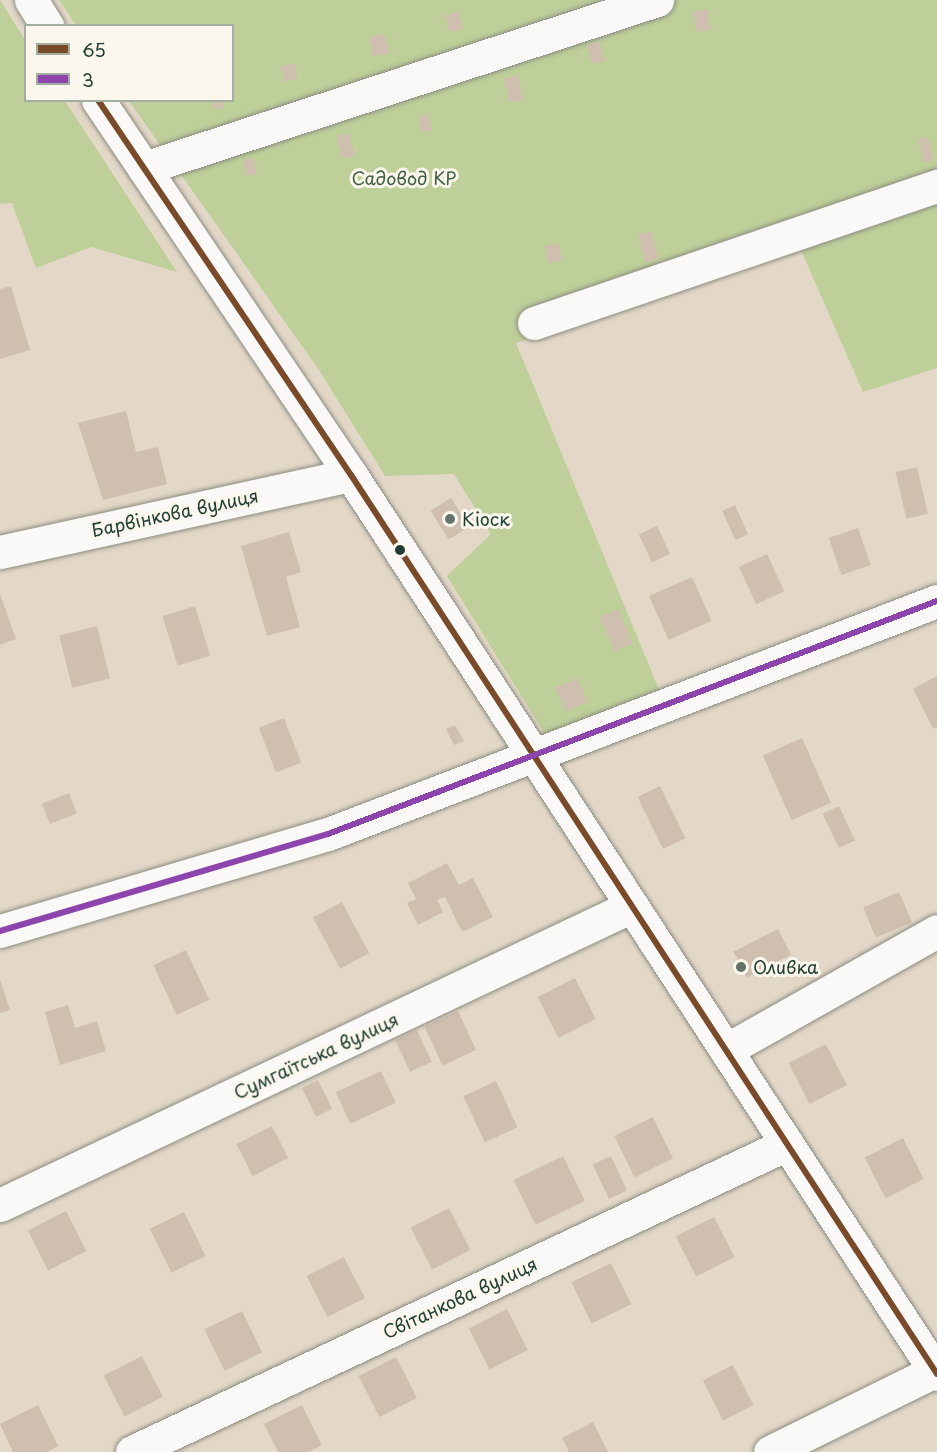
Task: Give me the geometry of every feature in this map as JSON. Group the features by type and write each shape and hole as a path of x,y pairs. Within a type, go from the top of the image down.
{"street":[{"path":"144,168 657,0"},
{"path":"99,102 351,475 936,1371 770,1452"},
{"path":"534,323 937,186"},
{"name":"Барвінкова вулиця","path":"0,552 351,475"},
{"path":"0,932 328,834 535,758 937,601"},
{"name":"Сумгаїтська вулиця","path":"0,1205 632,906"},
{"path":"726,1050 937,931"},
{"name":"Світанкова вулиця","path":"132,1452 787,1144"}],"green space":[{"path":"0,0 24,38 24,102 66,102 177,272 91,247 36,268 12,203 0,204"},
{"name":"Садовод КР","path":"59,0 937,0 937,368 863,392 801,250 516,343 660,692 546,736 447,576 491,534 454,474 385,476 319,370 130,102 234,102 234,24 75,24"}],"building":[{"path":"707,9 711,30 696,32 692,12"},
{"path":"459,12 463,29 449,32 445,15"},
{"path":"385,34 389,54 373,57 369,37"},
{"path":"600,42 604,62 591,64 587,44"},
{"path":"294,63 297,79 284,81 281,65"},
{"path":"518,75 523,99 510,102 504,78"},
{"path":"212,102 222,102 223,108 214,110"},
{"path":"428,114 432,131 422,133 418,116"},
{"path":"349,133 354,155 342,158 337,136"},
{"path":"928,137 933,160 923,163 918,139"},
{"path":"254,158 257,174 246,176 243,160"},
{"path":"652,231 658,259 644,262 638,234"},
{"path":"558,243 562,261 548,264 544,246"},
{"path":"11,286 30,350 0,359 0,289"},
{"path":"126,411 136,452 158,447 167,484 103,500 78,423"},
{"path":"917,467 928,514 906,519 896,472"},
{"name":"Кіоск","path":"451,498 469,527 449,540 431,511"},
{"path":"735,505 748,534 735,540 722,511"},
{"path":"657,526 670,554 652,563 639,534"},
{"path":"858,528 871,565 841,575 829,538"},
{"path":"289,532 301,572 286,577 300,627 267,636 241,546"},
{"path":"767,554 784,591 756,604 739,567"},
{"path":"692,577 712,621 669,640 649,596"},
{"path":"0,594 16,639 0,645"},
{"path":"195,606 210,656 178,666 162,616"},
{"path":"618,609 633,643 615,651 600,617"},
{"path":"97,626 110,678 72,688 59,635"},
{"path":"937,676 937,727 933,729 913,689"},
{"path":"577,678 588,702 566,712 555,688"},
{"path":"284,718 301,763 276,772 259,728"},
{"path":"455,725 464,741 454,745 446,729"},
{"path":"802,738 831,803 792,820 763,755"},
{"path":"660,786 685,838 663,849 638,797"},
{"path":"69,793 77,814 50,824 42,803"},
{"path":"839,806 855,840 839,848 823,814"},
{"path":"447,863 459,885 473,878 493,917 462,932 445,897 437,900 443,912 418,925 407,903 416,899 408,883"},
{"path":"899,892 912,922 876,938 863,907"},
{"path":"342,902 369,953 340,969 313,917"},
{"path":"778,929 791,955 747,978 733,952"},
{"path":"186,950 209,1000 177,1015 153,965"},
{"path":"575,978 596,1019 558,1038 538,997"},
{"path":"0,980 10,1010 0,1013"},
{"path":"68,1005 75,1028 97,1021 106,1051 60,1065 45,1012"},
{"path":"458,1011 476,1050 443,1066 424,1027"},
{"path":"417,1030 432,1062 410,1072 395,1040"},
{"path":"826,1044 847,1085 809,1104 789,1063"},
{"path":"381,1071 396,1103 350,1124 336,1092"},
{"path":"318,1080 332,1109 316,1117 302,1088"},
{"path":"496,1081 518,1127 485,1142 463,1096"},
{"path":"653,1117 673,1158 635,1177 614,1136"},
{"path":"272,1126 288,1158 253,1176 236,1144"},
{"path":"903,1138 924,1179 886,1199 865,1158"},
{"path":"563,1156 585,1201 535,1225 514,1180"},
{"path":"611,1156 627,1190 609,1199 593,1164"},
{"path":"449,1208 470,1250 432,1269 411,1228"},
{"path":"66,1211 86,1251 48,1271 28,1231"},
{"path":"184,1212 205,1256 171,1273 150,1229"},
{"path":"714,1217 734,1257 696,1277 676,1237"},
{"path":"344,1257 365,1298 327,1317 307,1276"},
{"path":"611,1263 631,1304 592,1324 571,1282"},
{"path":"507,1309 528,1350 490,1370 469,1329"},
{"path":"242,1311 262,1352 224,1371 204,1329"},
{"path":"142,1356 163,1397 125,1417 104,1376"},
{"path":"396,1357 417,1398 379,1417 359,1376"},
{"path":"733,1365 753,1405 723,1421 703,1380"},
{"path":"38,1405 58,1446 47,1452 13,1452 0,1424"},
{"path":"302,1405 322,1445 309,1452 278,1452 264,1424"},
{"path":"593,1422 608,1452 569,1452 562,1438"}],"transit line":[{"name":"65","path":"99,102 351,475 937,1374"},
{"name":"3","path":"0,931 328,834 937,601"}],"place":[{"name":"Кіоск","path":"450,519"},
{"name":"Оливка","path":"741,967"}]}
